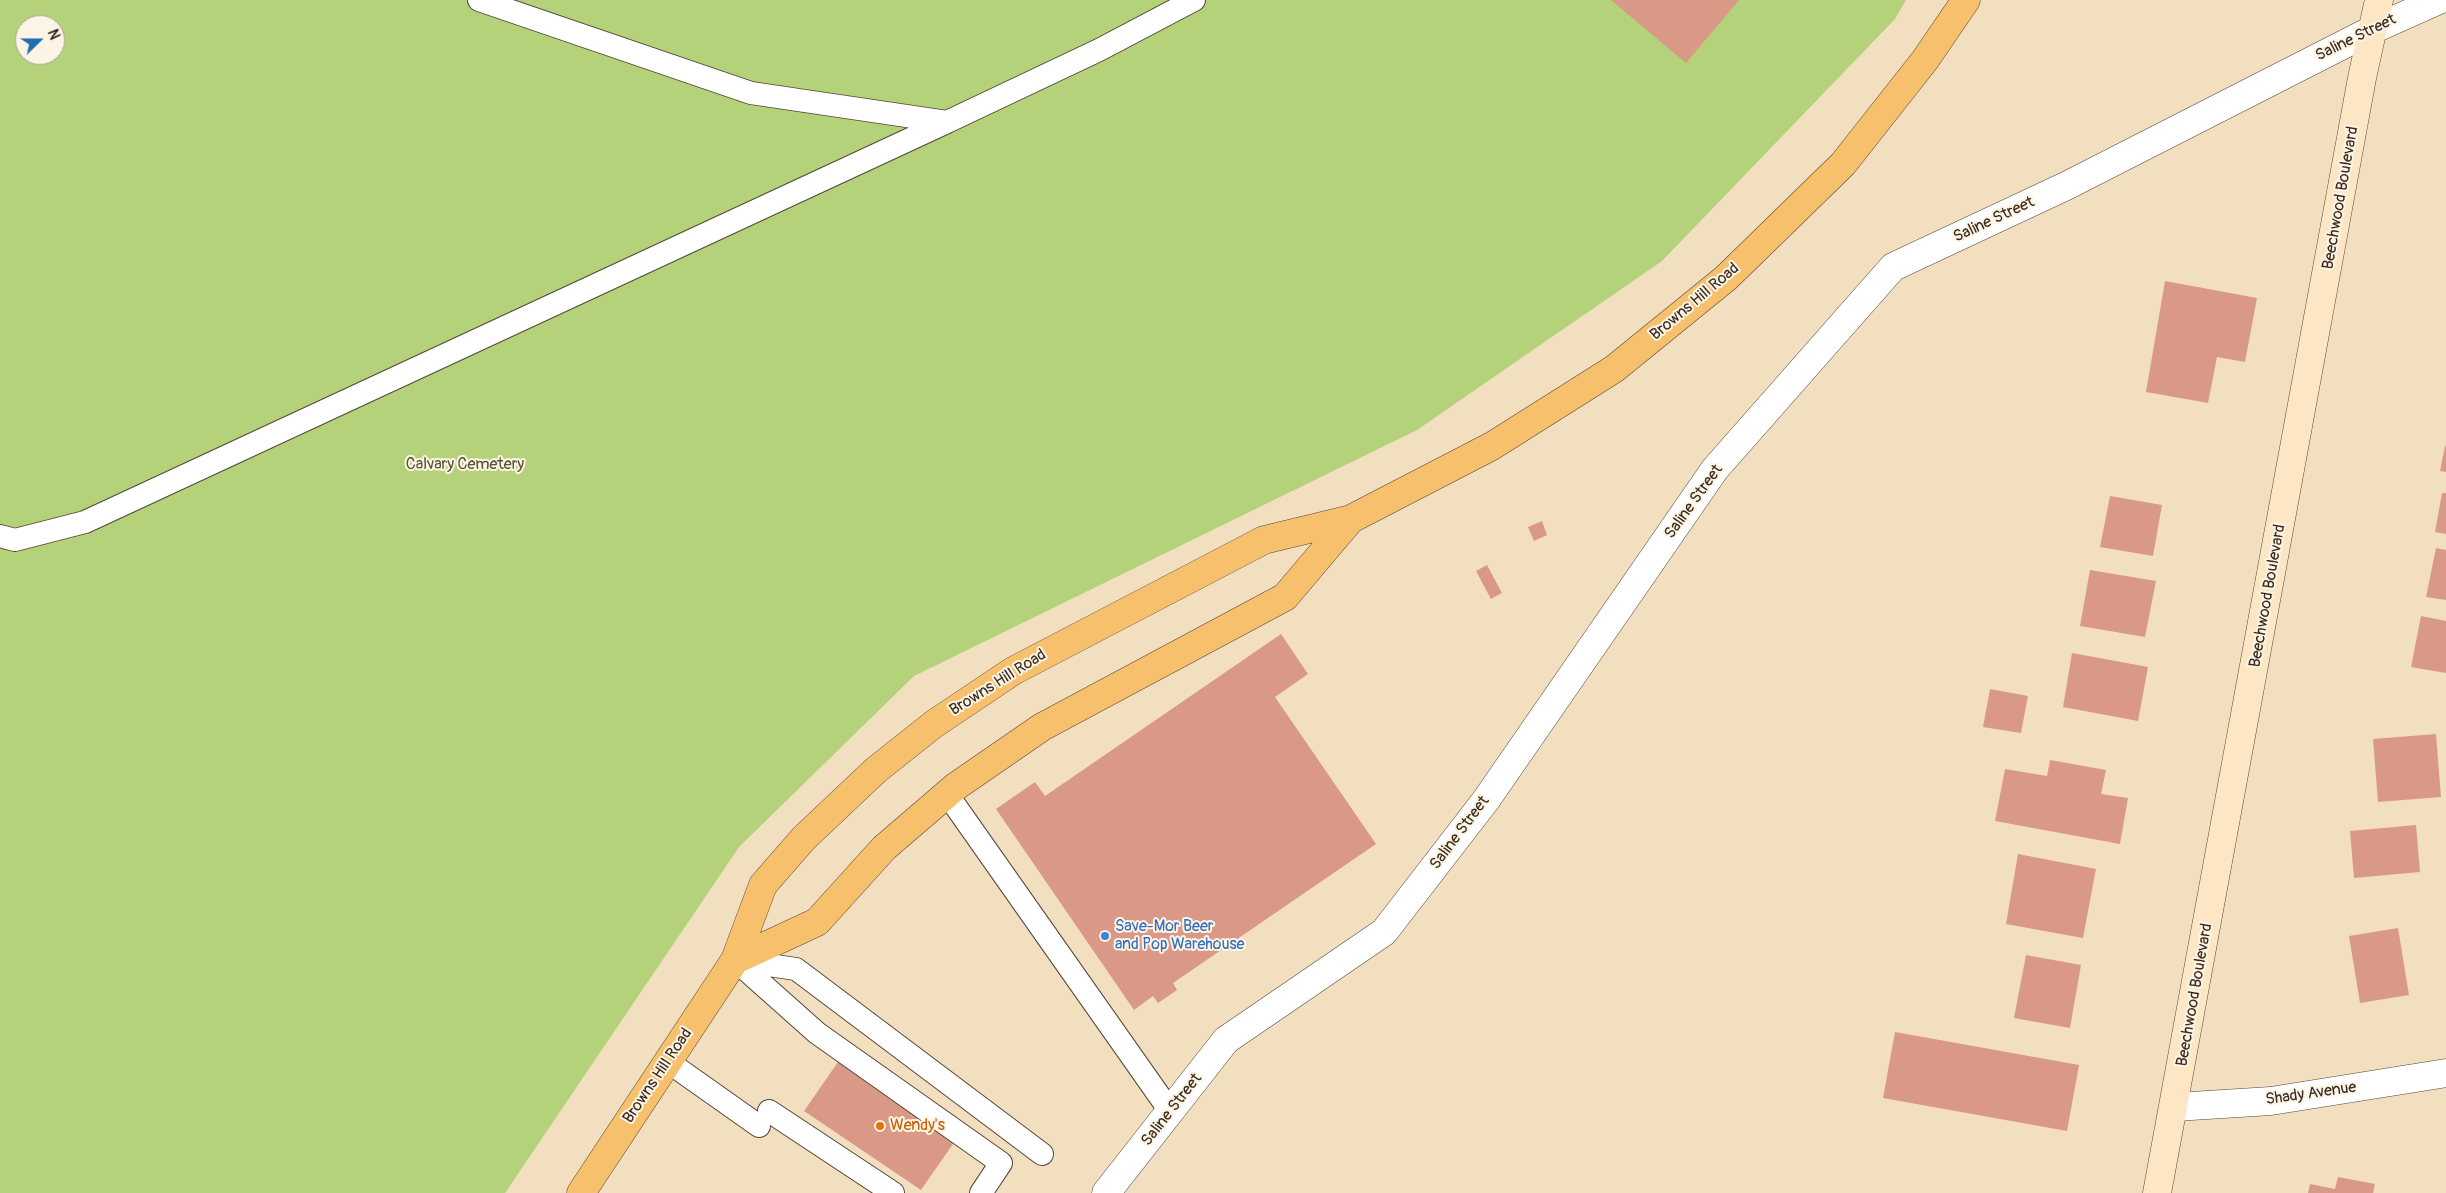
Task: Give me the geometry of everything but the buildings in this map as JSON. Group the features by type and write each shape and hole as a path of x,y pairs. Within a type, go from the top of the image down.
{"main road":[{"name":"Browns Hill Road","path":"581,1193 735,960 763,885 804,838 876,770 934,724 1012,671 1264,540 1351,519 1492,446 1614,369 1726,278 1843,164 1925,60 1966,0"},
{"name":"Browns Hill Road","path":"735,960 817,922 884,848 947,794 1042,727 1285,597 1351,519"}],"street":[{"name":"Beechwood Boulevard","path":"2158,1193 2362,78 2379,0"},
{"name":"Saline Street","path":"1106,1193 1226,1040 1384,932 1486,800 1716,469 1893,267 2066,186 2374,28 2439,0"},
{"name":"Shady Avenue","path":"2175,1107 2271,1101 2446,1073"}],"lane":[{"path":"479,0 751,93 947,122"},
{"path":"0,536 15,540 85,522 947,122 1099,50 1194,0"},
{"path":"947,794 1170,1111"},
{"path":"735,960 796,970 1042,1154"},
{"path":"735,960 817,1033 1001,1162 981,1193"},
{"path":"817,1033 826,992"},
{"path":"668,1061 893,1193"}],"green space":[{"name":"Calvary Cemetery","path":"0,0 1906,0 1895,19 1662,261 1417,430 914,676 739,847 505,1193 0,1193"}],"place":[{"name":"Save-Mor Beer and Pop Warehouse","path":"1105,936"},
{"name":"Wendy's","path":"880,1126"}]}
